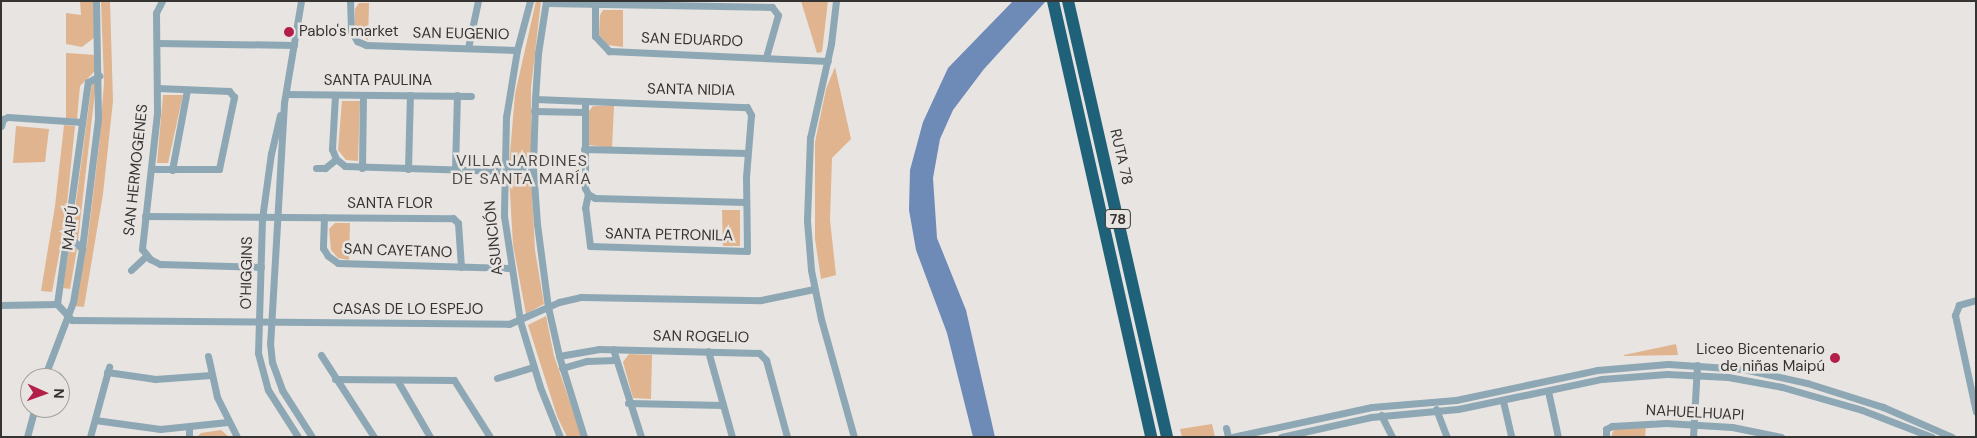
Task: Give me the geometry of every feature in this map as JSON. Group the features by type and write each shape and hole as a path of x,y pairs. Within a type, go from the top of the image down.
{"highway":[{"name":"RUTA 78","path":"1068,1 1167,437"},
{"name":"78","path":"1054,7 1151,437"}],"street":[{"name":"MAIPÚ","path":"48,368 73,302 82,249 98,118 99,76 96,1"},
{"name":"SAN HERMOGENES","path":"162,1 156,13 158,88 151,169 141,244 146,256 165,264 261,267"},
{"name":"O'HIGGINS","path":"298,437 262,376 258,353 262,219 271,153 286,94 301,1"},
{"name":"SAN EUGENIO","path":"350,1 351,31 363,44 517,50"},
{"path":"468,48 478,1"},
{"name":"ASUNCIÓN","path":"530,1 517,50 507,109 503,171 510,268 520,322 533,368 560,437"},
{"path":"836,1 828,61 815,109 807,177 807,221 814,289 854,437"},
{"path":"584,437 559,356 548,307 540,250 533,167 534,111 538,53 546,2 772,7 778,15 766,56"},
{"name":"SAN EDUARDO","path":"595,4 595,36 609,51 766,56 828,61"},
{"path":"157,43 294,45"},
{"name":"MAIPÚ","path":"57,304 67,244 88,82 99,76"},
{"path":"151,169 220,168 234,99 229,91 158,88"},
{"path":"172,170 186,90"},
{"name":"SANTA PAULINA","path":"286,94 471,96"},
{"path":"335,95 332,144 336,159 348,167 503,171 533,167"},
{"path":"408,169 410,95"},
{"path":"455,170 457,95"},
{"path":"362,168 363,96"},
{"name":"SANTA NIDIA","path":"535,99 742,104 752,115 747,153 745,202 747,251"},
{"path":"585,101 584,149 588,194 595,198 745,202"},
{"name":"O'HIGGINS","path":"284,103 275,216 270,351 274,371 287,399 312,437"},
{"path":"534,111 585,112"},
{"path":"1,126 3,118 8,117 82,122"},
{"path":"584,149 747,153"},
{"path":"316,168 326,168 336,159"},
{"name":"SANTA PETRONILA","path":"588,194 585,208 590,246 747,251"},
{"name":"SANTA FLOR","path":"145,216 262,219 275,216 453,218 458,224 460,267"},
{"name":"SAN CAYETANO","path":"324,217 324,248 328,256 338,264 510,268"},
{"path":"67,244 75,242 82,249"},
{"path":"131,270 146,256"},
{"name":"CASAS DE LO ESPEJO","path":"66,316 82,320 509,324 520,322 566,300 598,296 761,300 814,289"},
{"path":"1976,300 1956,308 1955,315 1976,412"},
{"path":"1,305 57,304 66,316"},
{"name":"SAN ROGELIO","path":"559,356 592,349 757,352 764,357 787,437"},
{"path":"613,349 614,360 641,437"},
{"path":"708,351 732,437"},
{"path":"321,355 374,437"},
{"path":"208,356 211,375 228,422 237,437"},
{"path":"562,368 614,360"},
{"path":"1693,437 1697,365"},
{"path":"1232,437 1381,405 1436,402 1608,368 1697,365 1743,369 1823,388 1906,415 1952,437"},
{"path":"497,378 533,368"},
{"path":"90,437 108,370 163,380 211,375"},
{"path":"1281,437 1310,433 1381,415 1436,412 1622,377 1697,375 1738,379 1797,391 1867,411 1932,437"},
{"path":"335,379 454,380 490,437"},
{"path":"397,380 430,437"},
{"path":"1548,391 1558,437"},
{"path":"1503,400 1510,437"},
{"path":"1436,402 1436,412 1447,437"},
{"path":"628,403 723,405"},
{"path":"1381,415 1392,437"},
{"path":"27,437 32,418"},
{"path":"95,420 139,428 188,428 228,422"},
{"path":"1307,421 1310,433"},
{"name":"NAHUELHUAPI","path":"1606,437 1607,428 1638,424 1694,424 1744,428 1781,437"},
{"path":"188,428 190,437"},
{"path":"1226,428 1228,437"}],"shaded area":[{"path":"80,1 93,1 95,37 82,47 66,44 66,13 81,15"},
{"path":"101,1 110,1 113,101 103,194 84,307 74,306 87,245 99,146 104,83"},
{"path":"536,1 541,1 531,88 531,161 509,165 515,94"},
{"path":"801,1 828,1 822,52 817,53"},
{"path":"359,3 369,3 368,40 360,36 355,26 355,9"},
{"path":"603,10 623,10 623,47 608,45 599,35 600,15"},
{"path":"66,53 96,55 96,70 80,86 77,119 66,118"},
{"path":"835,67 851,139 832,158 830,220 836,275 821,279 815,239 815,142 826,89"},
{"path":"92,83 96,83 78,240 71,239"},
{"path":"163,95 183,95 168,163 157,163"},
{"path":"342,101 360,101 358,161 346,160 338,150"},
{"path":"593,106 614,106 612,148 589,145 589,111"},
{"path":"64,125 75,126 65,223 52,292 41,291 55,206"},
{"path":"16,126 49,129 45,162 13,163"},
{"path":"531,173 535,250 544,304 526,314 513,245 509,176"},
{"path":"722,210 740,210 740,246 723,246"},
{"path":"335,223 350,223 349,260 338,258 331,250 329,229"},
{"path":"74,246 77,249 70,289 63,288 69,248"},
{"path":"546,316 554,356 582,437 567,437 557,416 528,325"},
{"path":"1676,344 1678,355 1624,356 1624,355"},
{"path":"629,354 652,355 651,399 633,398 623,362"},
{"path":"1212,424 1215,437 1182,437 1180,429"},
{"path":"1646,426 1645,437 1611,437 1614,429"},
{"path":"221,430 229,437 197,437 201,433"}],"water":[{"path":"1013,1 1046,1 984,69 953,110 940,139 933,178 937,238 966,310 995,437 973,437 947,333 916,250 909,210 910,170 923,122 948,68"}],"place":[{"name":"Pablo's market","path":"289,32"},
{"name":"Liceo Bicentenario de niñas Maipú","path":"1835,358"}],"district":[{"name":"VILLA JARDINES DE SANTA MARÍA","path":"522,170"}]}
